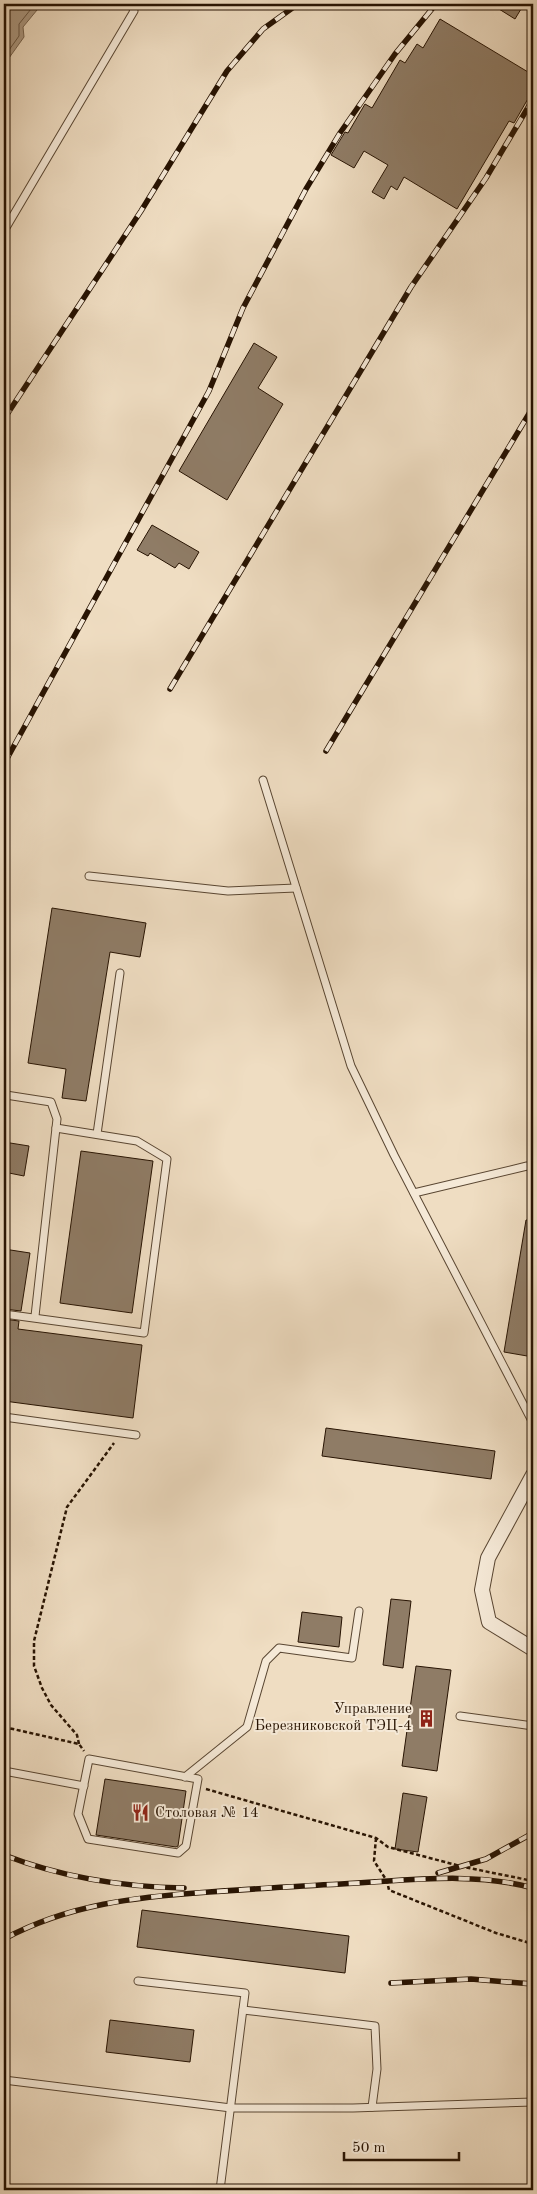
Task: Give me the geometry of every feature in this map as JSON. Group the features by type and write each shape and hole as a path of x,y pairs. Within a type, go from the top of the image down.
{"street":[{"path":"533,1475 488,1558 482,1590 489,1622 533,1649"}],"lane":[{"path":"4,231 134,11 131,4"},
{"path":"263,780 351,1066 414,1193 533,1423"},
{"path":"89,876 228,891 296,888"},
{"path":"97,1134 120,973"},
{"path":"4,1097 6,1095 51,1102 57,1119 35,1316"},
{"path":"4,1314 35,1316 144,1333 167,1159 137,1141 56,1128"},
{"path":"414,1193 527,1166 533,1167"},
{"path":"4,1417 136,1435"},
{"path":"185,1777 247,1727 266,1661 279,1648 352,1658 359,1611"},
{"path":"460,1716 533,1726"},
{"path":"88,1759 198,1779 186,1846 178,1852 88,1839 78,1814 88,1759"},
{"path":"4,1771 84,1786"},
{"path":"138,1981 245,1993 220,2190"},
{"path":"243,2010 375,2026 377,2069 372,2107"},
{"path":"4,2080 230,2108 372,2107 533,2102"}],"path":[{"path":"88,1759 79,1744 77,1735 50,1705 42,1688 34,1666 34,1641 67,1507 121,1433"},
{"path":"4,1727 79,1744"},
{"path":"197,1786 376,1838 388,1847 464,1867 533,1881"},
{"path":"376,1838 374,1861 387,1881 389,1890 496,1933 533,1944"}],"water":[{"path":"4,4 42,4 23,27 24,37 4,65"}],"building":[{"path":"491,4 524,4 515,19"},
{"path":"440,19 533,75 533,90 514,123 509,121 457,209 404,177 397,190 391,186 384,199 372,192 388,165 364,151 354,168 331,155 345,132 348,133 365,104 372,108 400,60 405,63 417,44 423,48"},
{"path":"254,343 277,357 258,388 283,404 227,500 179,471"},
{"path":"152,525 199,552 189,569 179,563 175,568 150,553 148,556 137,550"},
{"path":"52,908 146,923 140,957 110,952 86,1101 62,1098 66,1069 28,1063"},
{"path":"4,1142 29,1146 24,1176 4,1172"},
{"path":"81,1151 153,1161 132,1313 60,1303"},
{"path":"526,1220 533,1220 533,1357 504,1352"},
{"path":"4,1249 30,1253 21,1311 4,1309"},
{"path":"4,1319 19,1321 18,1329 142,1345 133,1418 4,1401"},
{"path":"326,1428 495,1451 491,1479 322,1456"},
{"path":"391,1599 411,1601 403,1668 383,1665"},
{"path":"302,1612 342,1617 339,1647 298,1642"},
{"name":"Управление Березниковской ТЭЦ-4","path":"416,1666 451,1670 437,1771 402,1766"},
{"name":"Cтоловая № 14","path":"105,1779 186,1791 178,1846 96,1835"},
{"path":"403,1793 427,1797 418,1852 395,1849"},
{"path":"142,1910 349,1936 345,1973 137,1947"},
{"path":"110,2020 194,2030 190,2062 106,2052"}],"railway":[{"path":"4,419 141,211 227,71 263,29 298,4"},
{"path":"4,764 209,391 243,308 306,189 340,133 395,54 436,4"},
{"path":"170,689 411,287 486,178 533,99"},
{"path":"326,751 533,407"},
{"path":"438,1873 486,1859 533,1833"},
{"path":"4,1855 70,1875 138,1886 184,1888"},
{"path":"4,1939 28,1927 78,1910 129,1900 182,1894 438,1878 486,1880 533,1888"},
{"path":"391,1983 471,1979 533,1984"}],"place":[{"name":"Управление Березниковской ТЭЦ-4","path":"426,1718"},
{"name":"Cтоловая № 14","path":"141,1813"}]}
